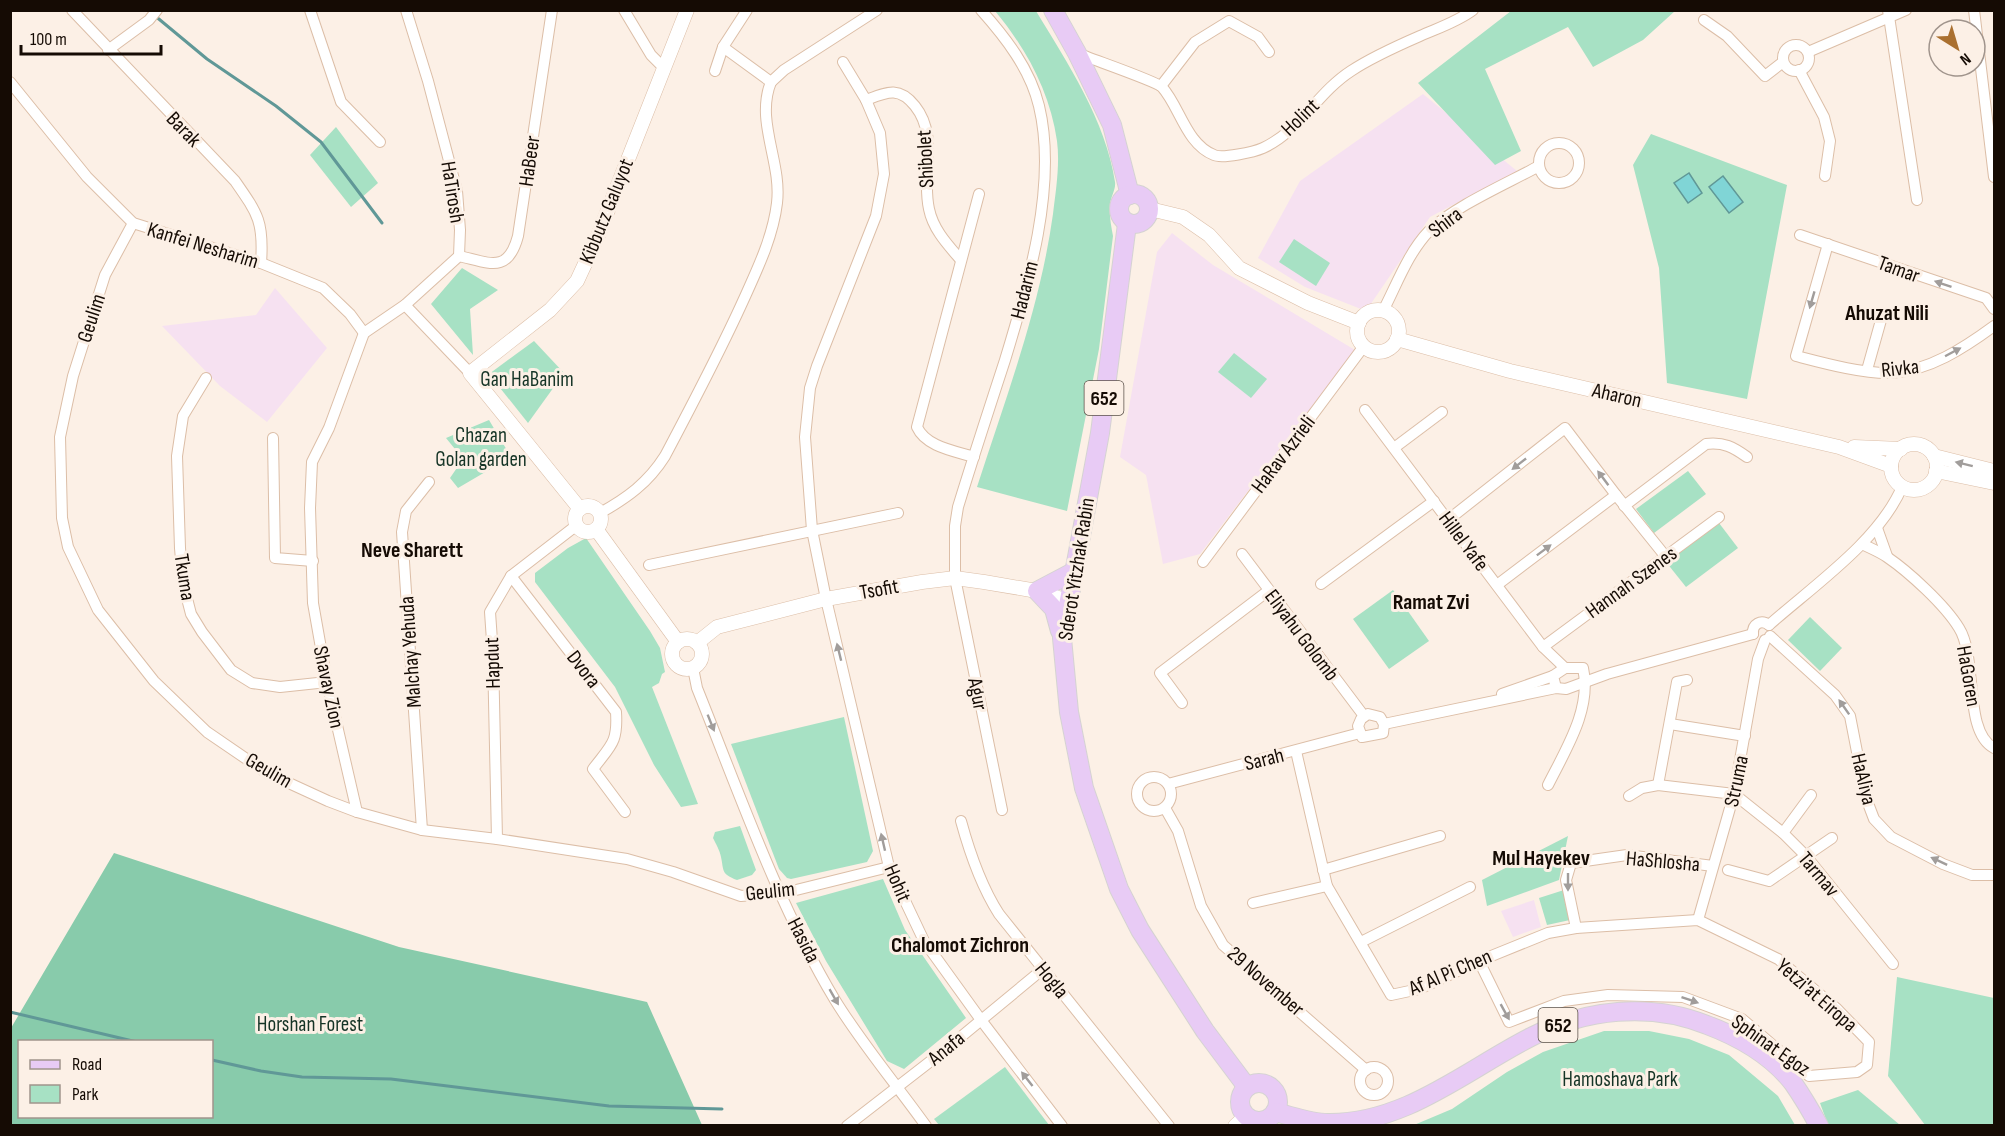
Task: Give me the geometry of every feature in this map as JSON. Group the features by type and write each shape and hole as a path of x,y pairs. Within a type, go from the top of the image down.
{"main road":[{"path":"1053,10 1112,125 1130,195"},
{"path":"1134,194 1143,197 1150,209 1148,217 1142,223 1135,225 1127,224 1120,216 1119,206 1121,201 1134,194"},
{"name":"Sderot Yitzhak Rabin","path":"1127,224 1100,433 1067,601 1062,638 1069,712 1084,788 1119,889 1140,930 1205,1030 1247,1087"},
{"path":"1062,638 1054,609 1037,591 1073,572"},
{"name":"652","path":"1275,1112 1327,1123 1354,1121 1395,1111 1434,1093 1532,1037 1559,1025 1603,1013 1636,1010 1693,1019 1736,1036 1765,1056 1792,1082 1819,1125"},
{"path":"1258,1083 1264,1084 1274,1090 1278,1101 1275,1112 1265,1120 1241,1121 1240,1098 1247,1087 1258,1083"}],"street":[{"name":"Barak","path":"72,10 235,181 255,211 263,237 261,263"},
{"path":"108,50 149,20 157,10"},
{"path":"310,10 341,102 380,142"},
{"name":"HaTirosh","path":"406,10 428,81 457,191 459,256"},
{"name":"HaBeer","path":"459,256 493,263 504,261 513,254 518,236 552,10"},
{"path":"624,10 651,55 664,68"},
{"name":"Kibbutz Galuyot","path":"470,373 550,310 577,281 597,238 687,10"},
{"path":"715,71 723,47 747,10"},
{"path":"600,513 627,498 642,486 665,456 730,329 766,246 774,223 777,201 775,163 765,104 771,82 784,70 877,10"},
{"name":"Hadarim","path":"955,578 955,526 958,507 1021,308 1040,225 1044,165 1042,127 1033,87 1018,57 981,10"},
{"name":"Holint","path":"1161,86 1182,122 1198,143 1215,156 1262,149 1295,128 1335,82 1354,69 1406,42 1463,18 1473,10"},
{"path":"1808,52 1889,14 1906,10"},
{"path":"1974,10 1995,177"},
{"path":"1889,14 1917,200"},
{"path":"1704,20 1727,36 1765,76 1784,62"},
{"path":"1077,53 1161,86 1195,42 1229,21 1258,37 1269,52"},
{"path":"1797,44 1808,52 1808,63 1799,70 1788,68 1784,62 1783,53 1789,46 1797,44"},
{"path":"723,47 771,82"},
{"name":"Hohit","path":"843,62 866,100 880,133 884,174 876,216 810,388 805,436 809,495 812,530 826,599 889,867 924,941 981,1020 1062,1125"},
{"path":"1799,70 1824,117 1830,141 1825,176"},
{"name":"Kanfei Nesharim","path":"10,82 87,177 133,223 261,263 323,288 350,314 364,333"},
{"name":"Shibolet","path":"866,100 885,93 897,92 912,103 922,115 927,128 929,209 935,226 960,259"},
{"name":"Shira","path":"1383,311 1413,251 1434,226 1458,210 1539,166"},
{"path":"974,457 931,442 921,436 917,427 979,194"},
{"path":"1150,209 1183,217 1209,235 1239,268 1308,303 1359,323"},
{"name":"Geulim","path":"133,223 105,275 72,376 60,437 62,518 68,548 98,610 154,681 207,732 267,773 357,812 422,830 627,859 741,896 781,893 889,867"},
{"name":"Tamar","path":"1800,235 1986,298 1995,309"},
{"name":"Rivka","path":"1828,244 1796,356 1889,373 1927,366 1974,341 1995,326"},
{"path":"364,333 405,305 459,256"},
{"path":"405,305 470,373 580,508"},
{"path":"1371,311 1383,311 1395,319 1398,326 1396,339 1388,349 1375,351 1364,346 1358,335 1359,323 1371,311"},
{"path":"1867,370 1883,313"},
{"name":"Shavay Zion","path":"357,812 327,682 313,603 310,508 312,462 328,428 364,333"},
{"name":"Aharon","path":"1396,339 1510,371 1839,447 1891,466"},
{"name":"HaRav Azrieli","path":"1203,562 1364,346"},
{"name":"Tkuma","path":"206,378 183,416 177,456 183,583 191,615 231,670 252,683 280,687 327,682"},
{"name":"Hillel Yafe","path":"1365,410 1543,647 1565,668 1583,669 1586,682"},
{"path":"1394,448 1442,412"},
{"path":"1448,520 1565,428 1666,557"},
{"path":"273,438 275,558 313,561"},
{"path":"1624,506 1706,444 1720,442 1747,457"},
{"path":"1934,456 1936,471 1934,477 1924,488 1910,490 1902,487 1894,479 1892,459 1900,449 1916,444 1923,446 1934,456 1995,471"},
{"name":"Aharon","path":"1839,447 1900,449"},
{"path":"1936,471 1995,483"},
{"name":"Malchay Yehuda","path":"422,830 402,532 406,511 429,482"},
{"path":"1768,634 1764,622 1757,623 1753,627 1753,634 1759,640 1768,634 1877,528 1896,501 1902,487"},
{"path":"1497,585 1616,495"},
{"path":"1321,584 1434,501"},
{"path":"593,507 600,513 601,523 596,529 583,531 577,525 575,518 580,508 593,507"},
{"path":"649,564 898,513"},
{"name":"Hannah Szenes","path":"1543,647 1719,517"},
{"name":"Hapdut","path":"496,839 493,655 490,612 511,576 577,525"},
{"name":"HaGoren","path":"1877,528 1887,556"},
{"path":"596,529 678,642"},
{"name":"HaGoren","path":"1862,544 1887,556 1928,592 1960,629 1972,677 1978,729 1995,748"},
{"name":"Eliyahu Golomb","path":"1242,554 1364,716"},
{"name":"Dvora","path":"511,576 616,712 615,741 593,769 625,812"},
{"name":"Tsofit","path":"697,643 717,627 826,599 955,578 1037,591 1067,601"},
{"name":"Agur","path":"955,578 1002,810"},
{"path":"1182,703 1160,673 1268,591"},
{"path":"1384,724 1556,688 1561,690 1571,688 1607,674 1753,634"},
{"name":"Struma","path":"1698,920 1734,794 1758,660 1768,634"},
{"name":"HaAliya","path":"1768,634 1835,694 1850,716 1866,798 1874,819 1891,837 1943,864 1972,875 1995,876"},
{"path":"690,639 697,643 701,649 701,658 693,668 679,667 673,660 672,650 678,642 690,639"},
{"name":"Hasida","path":"693,668 697,688 781,893 836,1001 926,1125"},
{"path":"1480,704 1552,676 1565,668"},
{"path":"1552,676 1556,688"},
{"path":"1658,784 1677,682 1687,680"},
{"path":"1548,785 1578,722 1584,704 1586,682"},
{"path":"1571,688 1584,704"},
{"path":"1376,715 1384,724 1383,733 1364,738 1358,726 1364,716 1376,715"},
{"path":"1670,724 1745,736"},
{"name":"Sarah","path":"1168,784 1360,734"},
{"name":"Af Al Pi Chen","path":"1296,751 1327,886 1391,995 1419,988 1548,933 1576,928 1698,920"},
{"path":"1153,776 1164,779 1168,784 1171,794 1165,808 1148,810 1138,803 1136,791 1142,781 1153,776"},
{"path":"1629,796 1642,788 1658,784 1734,794"},
{"name":"Tarmav","path":"1734,794 1783,832 1806,856 1893,964"},
{"path":"1783,832 1811,795"},
{"name":"29 November","path":"1165,808 1178,831 1201,906 1223,945 1366,1070"},
{"name":"Hogla","path":"961,821 985,893 999,914 1168,1125"},
{"path":"1323,870 1440,836"},
{"path":"1728,870 1769,881 1832,838"},
{"name":"HaShlosha","path":"1576,928 1566,880 1571,863 1627,855 1713,866"},
{"path":"1253,903 1327,886"},
{"path":"1361,942 1470,887"},
{"name":"Yetzi'at Eiropa","path":"1698,920 1778,959 1836,1008 1869,1042"},
{"name":"Sphinat Egoz","path":"1479,961 1509,1022 1564,1001 1608,995 1683,997 1742,1019 1809,1076 1857,1072 1867,1065 1869,1042"},
{"name":"Anafa","path":"847,1125 898,1087 1043,969"}],"shaded area":[{"path":"1423,94 1517,171 1430,217 1366,311 1305,287 1258,258 1300,181"},
{"path":"1172,233 1213,265 1355,350 1200,554 1163,564 1146,475 1120,457 1157,252"},
{"path":"275,288 327,348 267,422 220,386 162,326 256,315"},
{"path":"1534,900 1541,927 1513,937 1501,911"}],"green space":[{"path":"995,11 1036,11 1084,93 1103,137 1115,182 1110,208 1113,236 1099,349 1067,511 977,487 1021,352 1040,284 1053,214 1058,168 1057,141 1049,105 1026,55"},
{"path":"1511,11 1675,11 1643,40 1593,67 1568,27 1485,69 1521,151 1495,165 1418,83"},
{"path":"336,127 378,183 351,207 310,155"},
{"path":"1651,134 1787,185 1747,399 1667,383 1659,268 1633,165"},
{"path":"1294,239 1330,263 1316,286 1279,262"},
{"path":"462,268 498,290 470,309 473,355 431,304"},
{"name":"Gan HaBanim","path":"534,341 564,373 528,423 489,374"},
{"path":"1234,353 1267,379 1251,398 1218,372"},
{"name":"Chazan Golan garden","path":"489,420 511,457 458,488 450,478 463,459 446,438"},
{"path":"1688,471 1706,494 1654,533 1636,509"},
{"path":"1719,523 1738,548 1686,587 1666,562"},
{"path":"586,538 660,648 665,672 659,683 652,687 698,804 681,807 654,765 615,687 535,582 535,573 568,548"},
{"path":"1393,590 1429,641 1389,669 1353,619"},
{"path":"1810,617 1842,648 1820,671 1788,640"},
{"path":"844,717 873,851 867,862 787,878 779,869 731,744"},
{"path":"740,826 756,870 752,875 737,880 724,872 720,852 713,838 715,832"},
{"path":"1568,836 1559,880 1487,906 1482,880"},
{"name":"Horshan Forest","path":"114,853 399,947 647,1002 702,1125 11,1125 11,1028"},
{"path":"883,879 905,930 966,1018 904,1069 887,1061 826,961 796,903"},
{"path":"1564,890 1570,920 1547,925 1539,898"},
{"path":"1897,977 1994,998 1994,1125 1925,1125 1888,1076"},
{"name":"Hamoshava Park","path":"1604,1031 1649,1031 1689,1039 1729,1055 1778,1096 1795,1125 1414,1125 1452,1109 1507,1072 1543,1052"},
{"path":"1005,1067 1049,1125 939,1125 934,1119"},
{"path":"1858,1090 1900,1125 1828,1125 1820,1103"}],"water":[{"path":"1689,173 1702,193 1688,203 1674,183"},
{"path":"1723,176 1743,202 1729,213 1709,187"}],"waterway":[{"path":"148,10 207,59 276,106 321,142 382,223"},
{"path":"10,1012 129,1040"},
{"path":"213,1060 302,1077 391,1079 609,1106 722,1109"}],"district":[{"name":"Ahuzat Nili","path":"1887,312"},
{"name":"Neve Sharett","path":"412,549"},
{"name":"Ramat Zvi","path":"1431,601"},
{"name":"Mul Hayekev","path":"1541,857"},
{"name":"Chalomot Zichron","path":"960,944"}]}
